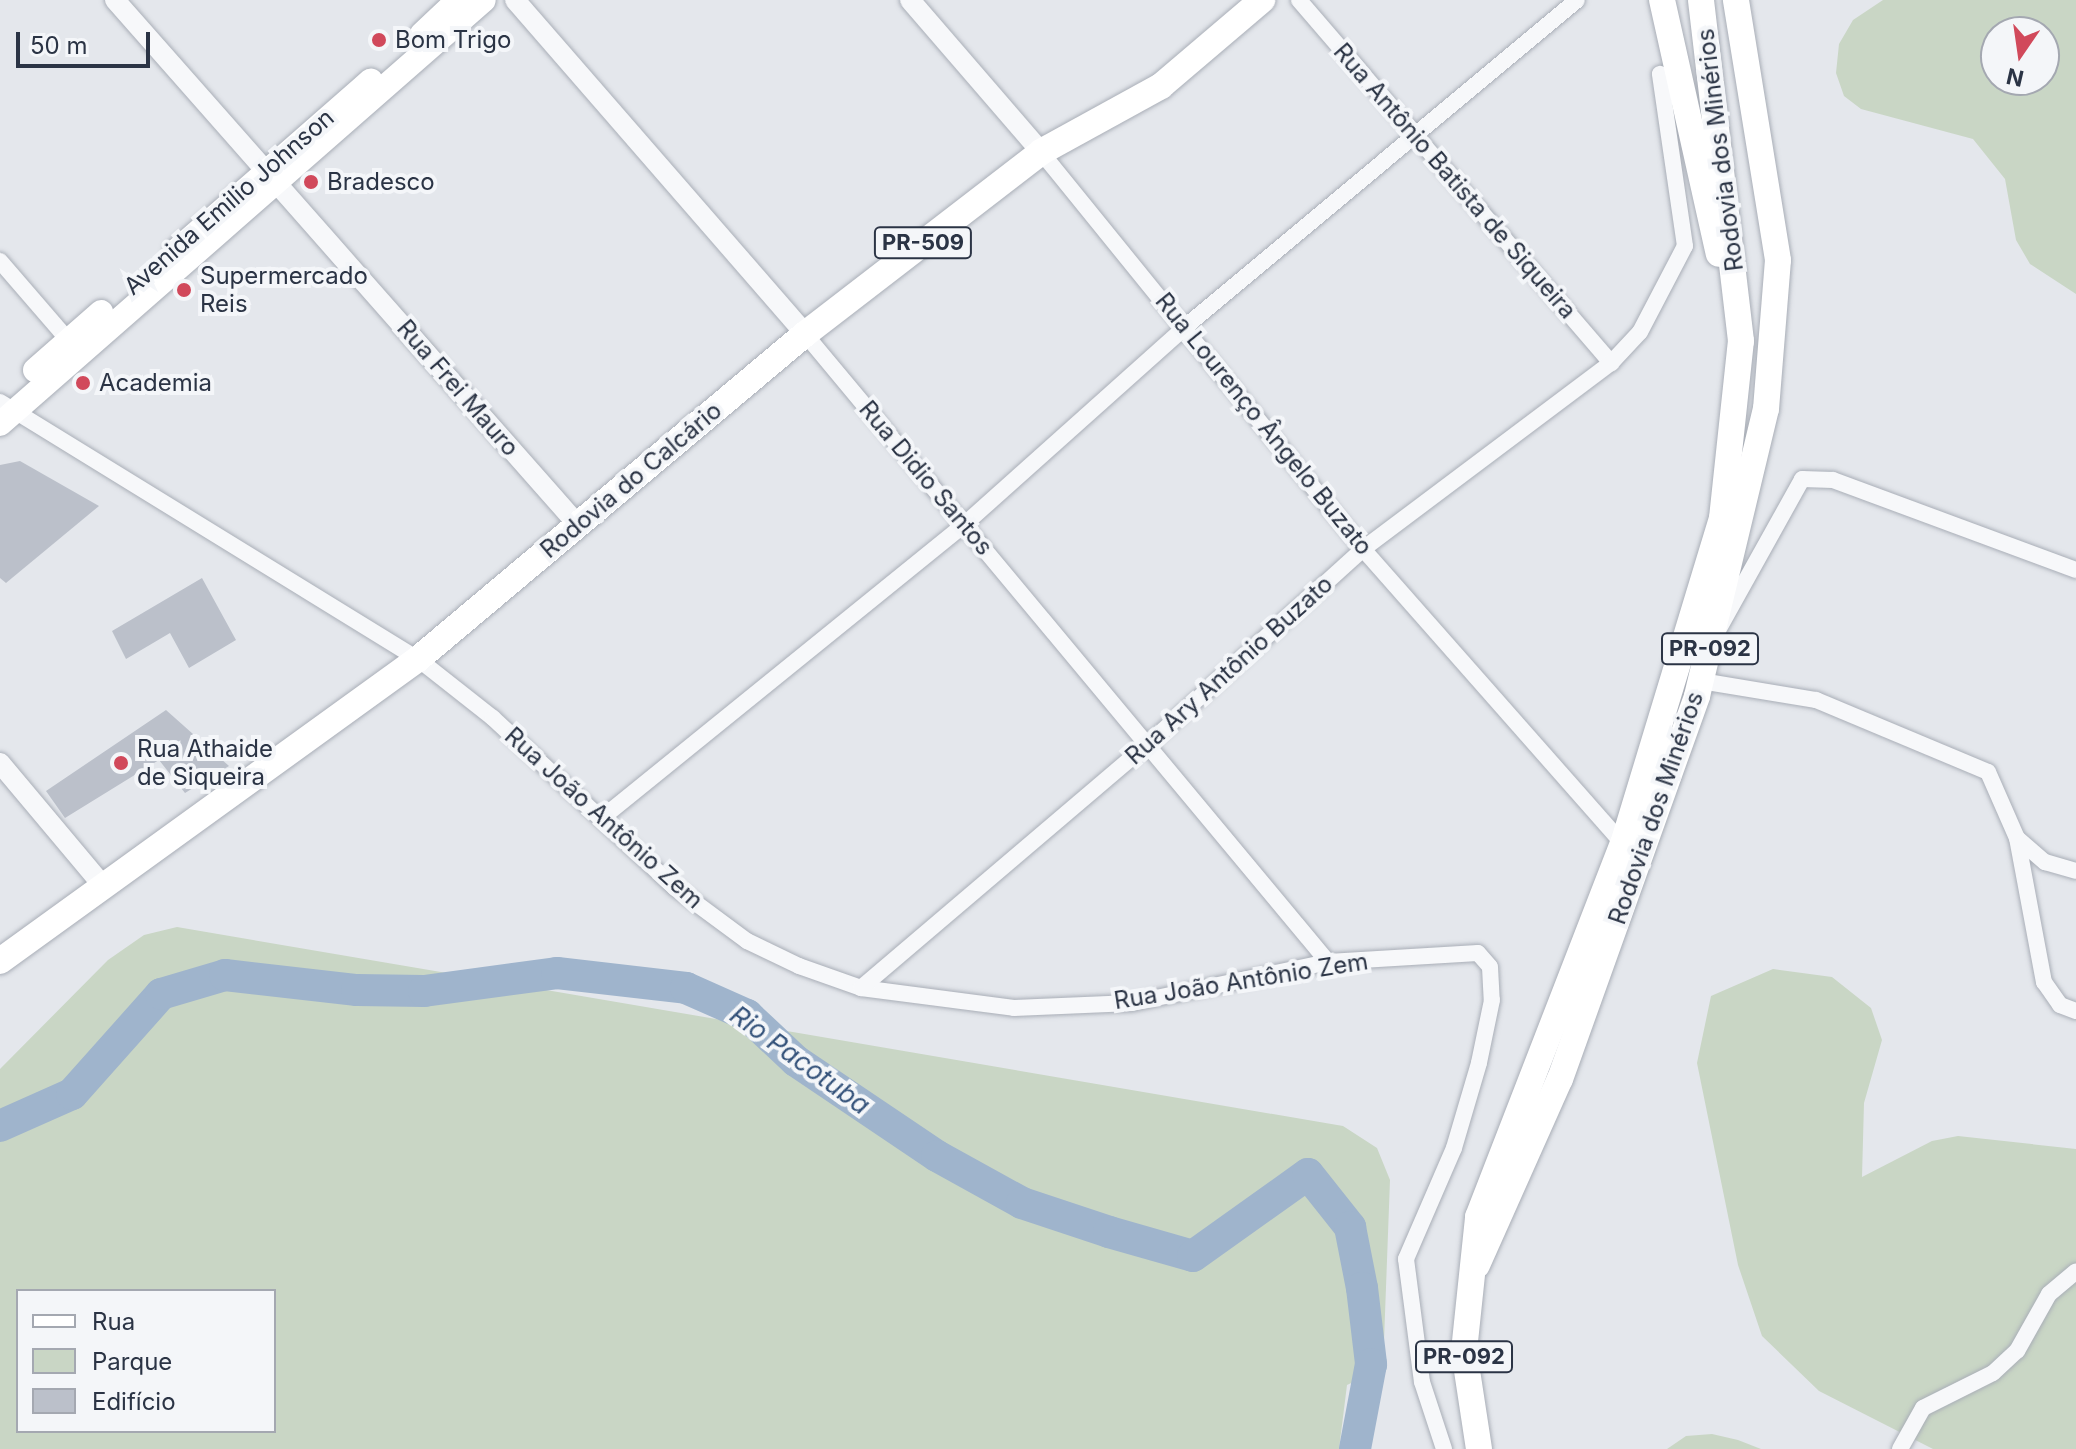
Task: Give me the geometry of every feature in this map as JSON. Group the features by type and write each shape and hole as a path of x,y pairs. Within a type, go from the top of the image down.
{"main road":[{"name":"Avenida Emilio Johnson","path":"272,177 458,0"},
{"name":"Avenida Emilio Johnson","path":"4,410 73,346 484,0"},
{"name":"Rodovia do Calcário","path":"0,961 418,659 805,334 1041,152 1161,86 1262,0"},
{"path":"1662,0 1714,236 1737,298"},
{"name":"Rodovia dos Minérios","path":"1479,1449 1464,1351 1477,1265 1478,1217 1623,844 1722,518 1741,341 1701,0"},
{"name":"Rodovia dos Minérios","path":"1477,1265 1560,1079 1701,681 1766,409 1778,260 1754,85 1736,0"},
{"path":"1752,0 1754,85"}],"street":[{"name":"Rua Frei Mauro","path":"115,0 578,525"},
{"name":"Rua Didio Santos","path":"515,0 805,334 1328,962"},
{"name":"Rua Lourenço Ângelo Buzato","path":"910,0 1041,152 1363,549 1623,844"},
{"name":"Rua Antônio Batista de Siqueira","path":"1299,0 1611,363"},
{"path":"602,818 965,524 1185,327 1577,0"},
{"name":"Rua Ary Antônio Buzato","path":"861,988 1148,744 1363,549 1611,363 1640,332 1685,246 1660,74"},
{"path":"0,261 73,346"},
{"name":"Rua João Antônio Zem","path":"4,410 418,659 602,818 674,887 747,941 861,988 1014,1008 1132,1003 1328,962 1478,953 1490,967 1492,1000 1479,1063 1454,1148 1406,1259 1422,1382 1444,1449"},
{"path":"1714,636 1802,479 1833,480 2076,570"},
{"path":"1701,681 1816,700 1988,772 2017,838 2044,982 2060,1005 2076,1011"},
{"path":"0,763 104,887"},
{"path":"2017,838 2045,862 2076,871"},
{"path":"1900,1449 1923,1408 1993,1373 2017,1351 2049,1294 2076,1271"}],"green space":[{"path":"1883,0 2076,0 2076,294 2030,264 2016,240 2005,179 1973,139 1861,109 1844,96 1836,73 1839,44 1853,20"},
{"path":"177,927 1343,1126 1377,1148 1390,1180 1383,1368 1347,1385 1339,1449 0,1449 0,1069 108,960 144,935"},
{"path":"1773,969 1832,977 1871,1008 1882,1040 1864,1103 1862,1177 1932,1141 1958,1136 2076,1149 2076,1449 1933,1449 1819,1391 1762,1336 1738,1265 1697,1063 1711,996"},
{"path":"1712,1434 1761,1449 1667,1449 1686,1436"}],"building":[{"path":"20,461 99,506 6,583 0,578 0,465"},
{"path":"202,578 236,640 189,668 170,633 126,659 112,631"},
{"name":"Rua Athaide de Siqueira","path":"166,710 229,766 185,793 159,760 65,818 46,791"}],"waterway":[{"name":"Rio Pacotuba","path":"0,1126 72,1094 161,994 225,975 357,990 424,991 557,973 686,988 747,1015 796,1061 937,1156 1022,1203 1109,1232 1193,1256 1308,1174 1350,1227 1362,1288 1371,1364 1355,1449"}],"place":[{"name":"Bom Trigo","path":"379,40"},
{"name":"Bradesco","path":"311,182"},
{"name":"Supermercado Reis","path":"184,290"},
{"name":"Academia","path":"83,383"},
{"name":"Rua Athaide de Siqueira","path":"121,763"}]}
